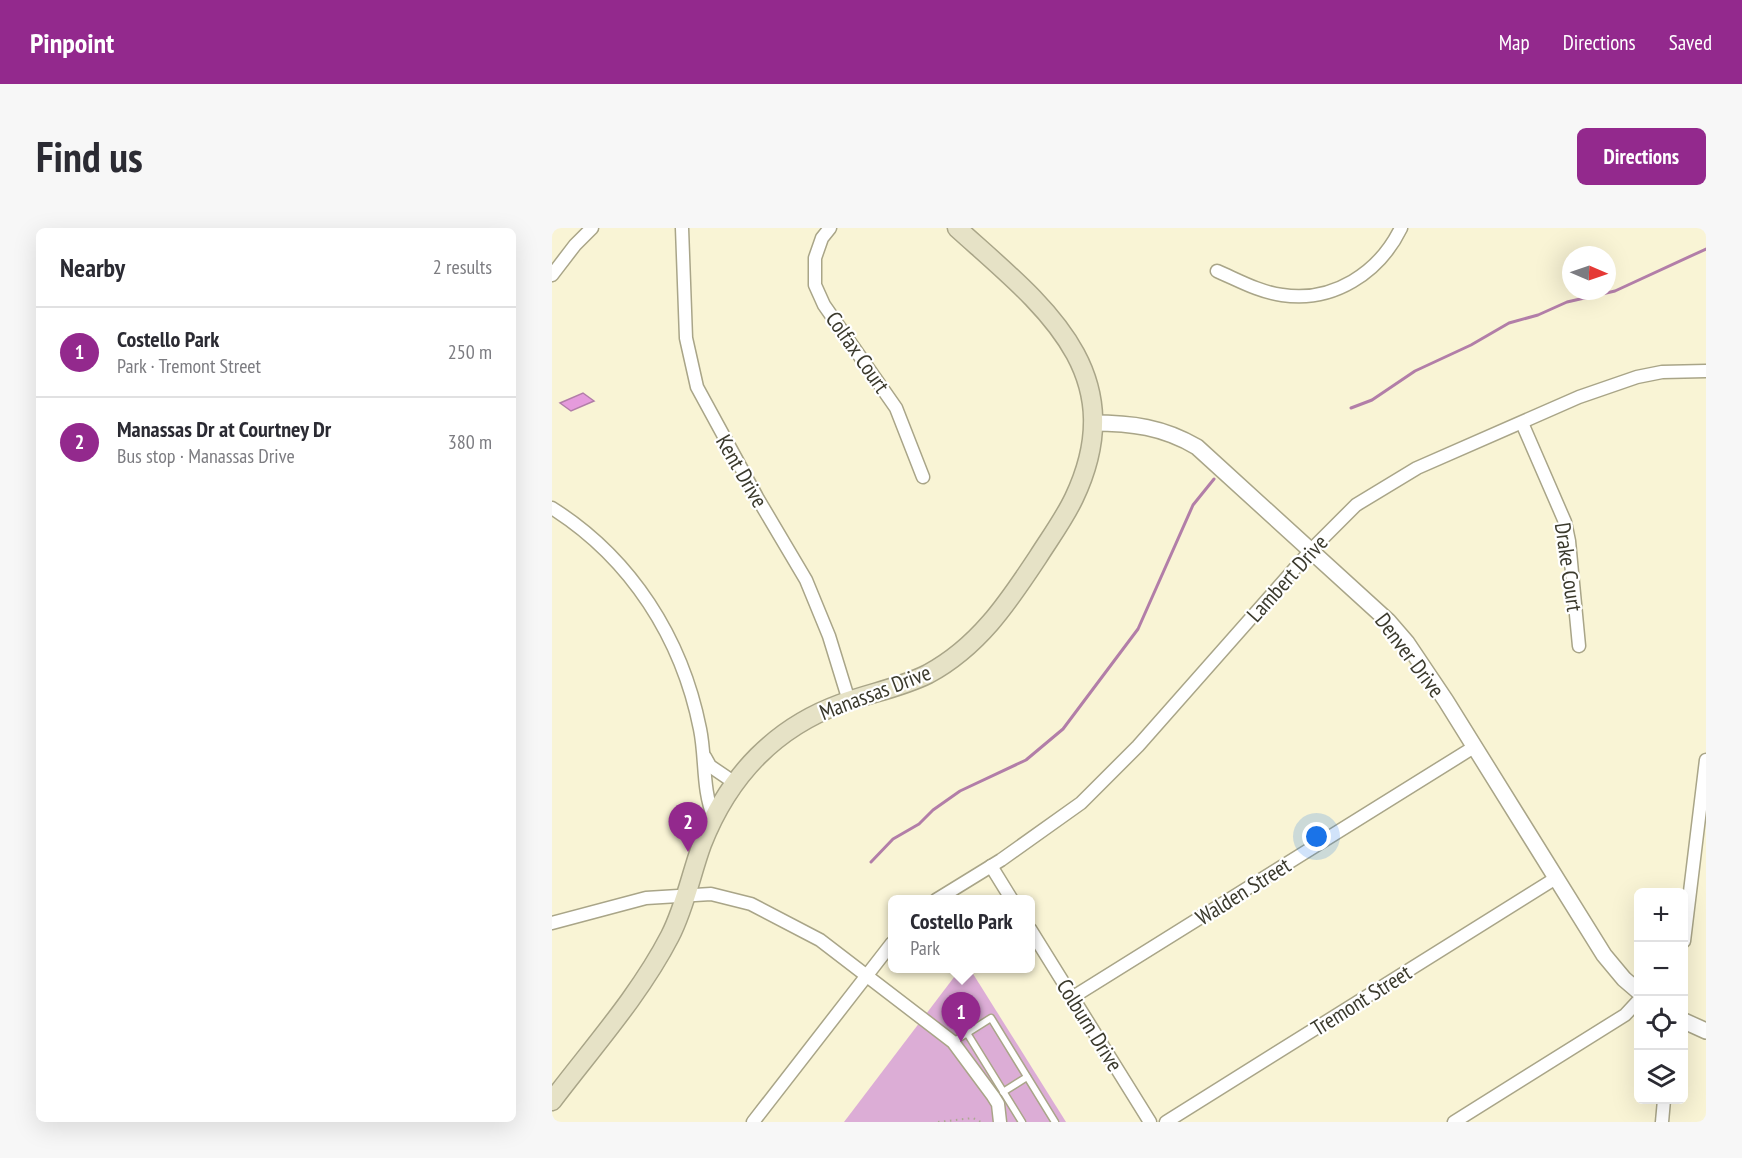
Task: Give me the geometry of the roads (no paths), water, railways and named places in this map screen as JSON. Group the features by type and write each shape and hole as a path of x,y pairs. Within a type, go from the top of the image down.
{"main road":[{"name":"Manassas Drive","path":"552,1101 647,975 672,933 702,845 714,818 735,783 757,757 794,726 818,713 927,674 966,650 987,629 1012,597 1074,498 1089,455 1092,423 1087,380 1077,355 1060,328 1035,298 957,228"}],"street":[{"path":"552,275 574,245 592,228"},
{"name":"Kent Drive","path":"682,228 686,338 697,387 752,489 806,580 829,636 849,701"},
{"name":"Colfax Court","path":"830,228 822,238 815,258 815,285 824,305 896,408 923,477"},
{"path":"1217,271 1253,287 1281,295 1331,291 1357,280 1371,270 1383,258 1401,228"},
{"name":"Lambert Drive","path":"944,895 1062,819 1106,780 1312,549 1356,505 1417,468 1579,397 1637,376 1662,372 1706,371"},
{"name":"Denver Drive","path":"1092,423 1147,426 1179,436 1214,461 1364,596 1407,643 1604,955 1634,989"},
{"name":"Drake Court","path":"1522,423 1565,522 1569,541 1579,646"},
{"path":"552,508 612,556 660,618 688,679 705,756 705,781 714,818"},
{"name":"Walden Street","path":"1073,997 1474,747"},
{"path":"705,756 710,766 735,783"},
{"path":"1688,902 1706,760"},
{"path":"991,866 1009,895"},
{"name":"Tremont Street","path":"1166,1122 1556,878"},
{"path":"552,923 635,900 686,895 716,895 764,910 813,936 952,1042 998,1104 1000,1122"},
{"name":"Colburn Drive","path":"1035,937 1150,1122"},
{"path":"753,1122 888,948"},
{"path":"1454,1122 1625,1015 1634,1005"},
{"path":"1688,1023 1706,1031"},
{"path":"1662,1122 1664,1104"}],"lane":[{"path":"952,1042 991,1018 1055,1122"},
{"path":"967,1033 1022,1122"},
{"path":"1004,1092 1027,1077"}],"waterway":[{"path":"1351,408 1372,400 1415,371 1471,345 1509,323 1538,315 1567,302 1615,291 1706,249"},
{"path":"871,862 893,839 919,824 933,810 960,791 1026,760 1063,729 1138,629 1193,505 1214,479"}],"place":[{"name":"Manassas Dr at Courtney Dr","path":"688,852"},
{"name":"Costello Park","path":"961,1042"}]}
